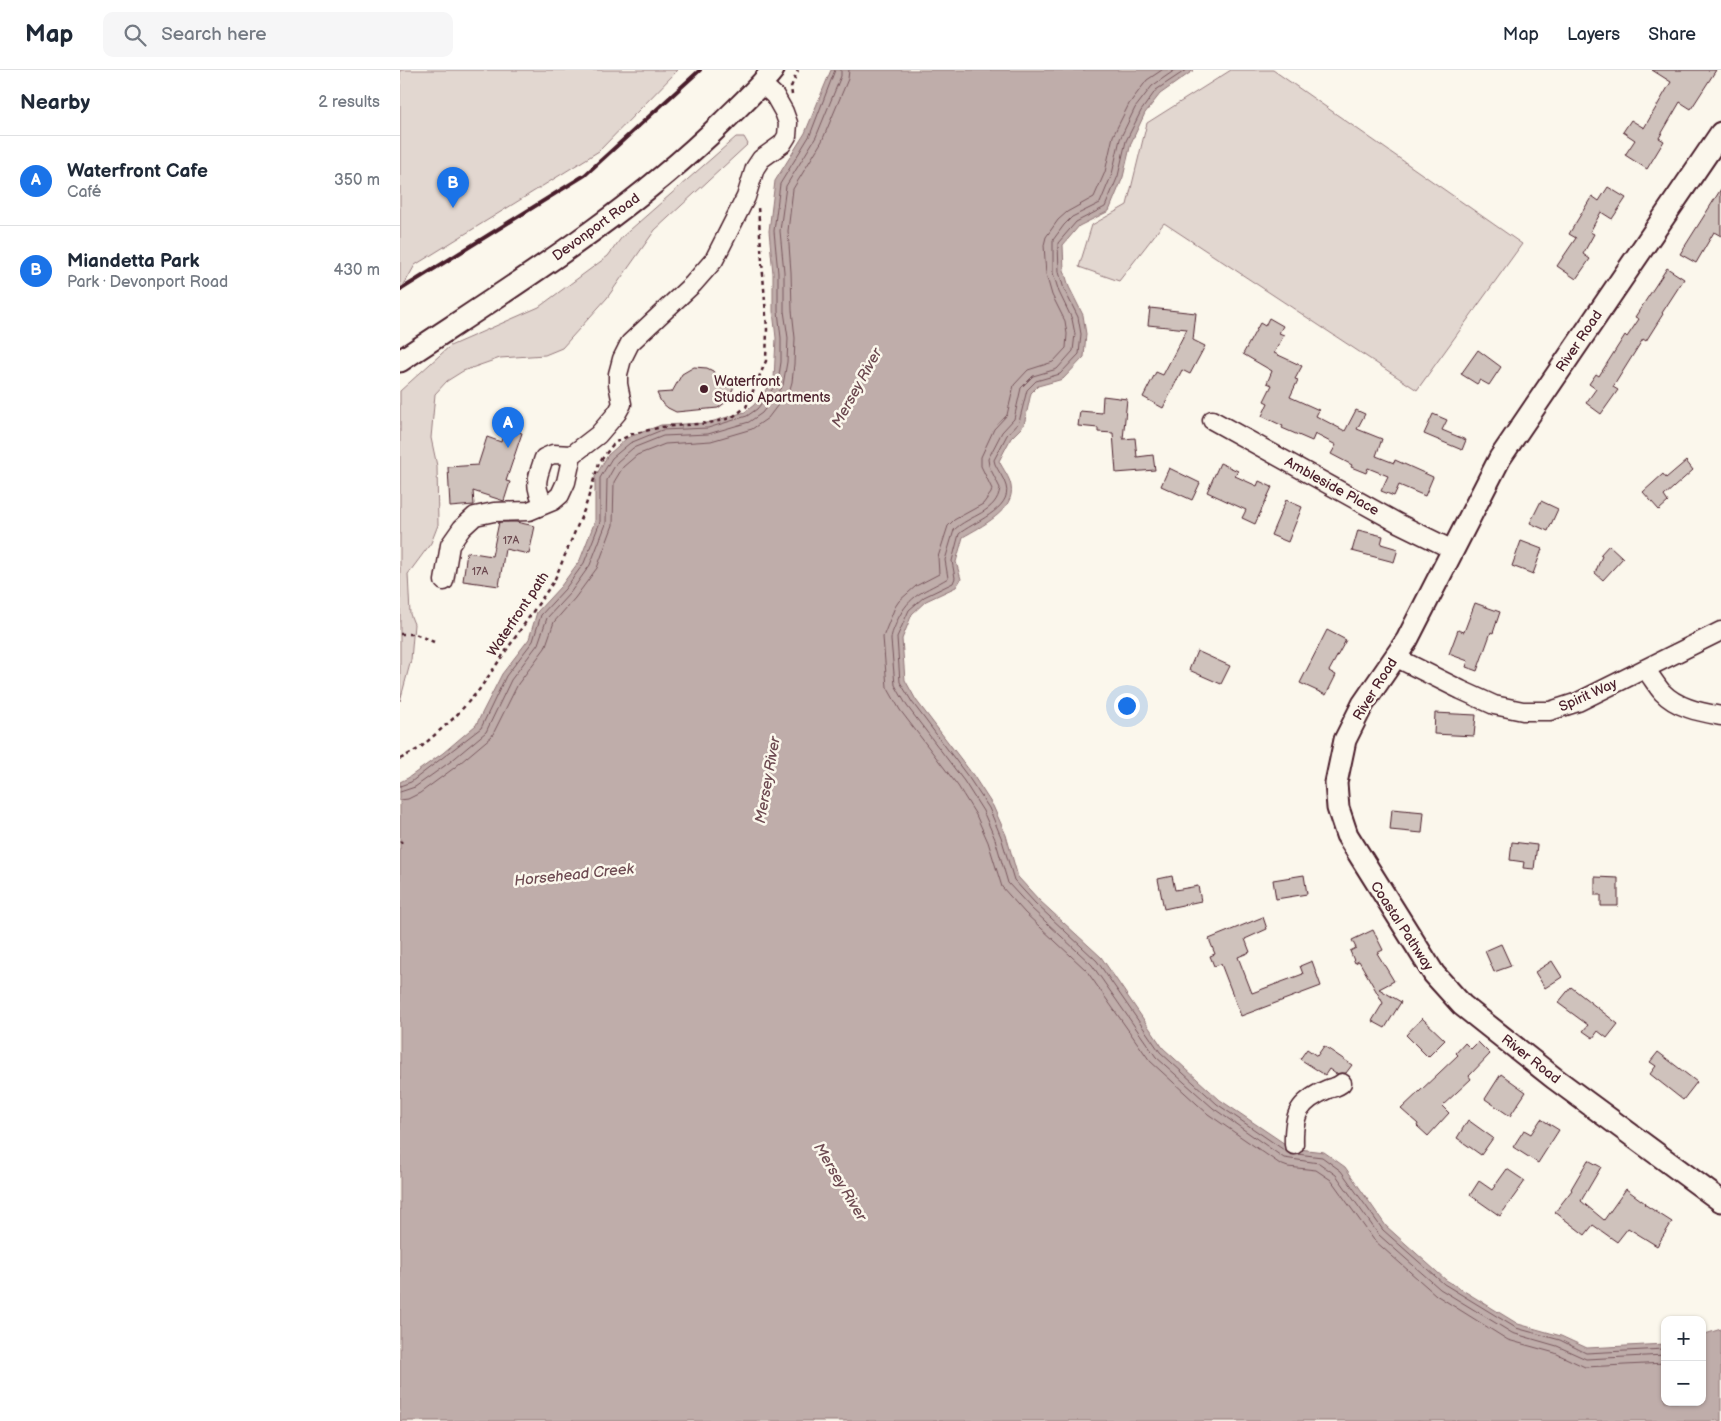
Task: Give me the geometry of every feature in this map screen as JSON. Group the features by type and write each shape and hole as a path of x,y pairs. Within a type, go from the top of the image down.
{"main road":[{"name":"Devonport Road","path":"400,361 620,212 694,150 767,77"},
{"name":"River Road","path":"1721,133 1500,458 1407,640 1363,704 1345,740 1336,783 1338,808 1347,835 1434,974 1462,1005 1554,1078 1721,1201"}],"street":[{"path":"444,581 450,545 462,528 475,516 494,512 529,511 553,501 560,494 566,482 572,455 598,435 618,413 622,404 618,374 622,359 630,343 693,284 714,260 746,197 755,168 761,159 782,144 787,136 788,123 767,77"},
{"name":"Ambleside Place","path":"1212,420 1398,523 1453,550"},
{"path":"544,504 537,493 536,482 544,458 553,454 572,455"},
{"name":"Spirit Way","path":"1395,657 1494,705 1523,712 1550,711 1578,702 1721,630"},
{"path":"1645,669 1663,693 1678,704 1721,716"},
{"path":"1294,1145 1294,1127 1301,1106 1319,1094 1330,1088 1338,1087 1342,1083"}],"path":[{"path":"792,96 791,87 798,70"},
{"name":"Waterfront path","path":"400,759 420,748 455,717 479,690 554,581 585,508 599,463 614,443 632,434 662,427 709,424 724,420 734,416 746,407 766,361 767,329 758,204"},
{"path":"400,634 415,634 434,642"}],"shaded area":[{"path":"400,70 678,70 599,151 415,265 400,292"},
{"path":"1231,70 1273,70 1522,244 1417,390 1164,223 1119,281 1079,267 1092,225 1127,205 1147,123"},
{"path":"736,137 744,137 748,144 655,230 607,298 562,348 545,355 500,358 463,371 447,381 435,394 431,438 437,466 438,525 431,543 408,574 410,614 414,624 411,660 400,701 400,391 450,346 539,307 608,256 622,237"}],"water":[{"path":"831,70 1194,70 1160,94 1145,113 1131,143 1123,177 1109,211 1079,226 1063,245 1064,270 1069,287 1083,315 1086,334 1084,357 1063,379 1038,386 1031,393 1024,425 1011,438 999,461 1011,486 1011,495 1008,503 995,517 963,537 956,562 961,579 956,587 926,601 912,614 902,639 905,680 916,700 973,775 993,806 1006,835 1018,877 1039,900 1101,957 1163,1048 1220,1100 1291,1148 1324,1152 1345,1167 1386,1226 1446,1280 1518,1324 1561,1336 1587,1348 1661,1344 1661,1406 1706,1406 1706,1334 1721,1329 1721,1421 400,1421 400,782 443,753 476,725 502,674 529,639 537,612 561,586 580,560 595,521 595,477 608,455 627,438 661,425 707,423 745,412 754,405 774,379 776,338 769,231 775,181 805,133"}],"building":[{"path":"1652,70 1716,70 1691,109 1680,102 1659,138 1664,141 1647,169 1625,155 1635,140 1623,132 1631,120 1644,128 1671,82"},
{"path":"1608,187 1626,198 1612,219 1601,212 1590,232 1594,234 1583,254 1590,259 1576,279 1557,266 1576,238 1569,234 1592,196 1599,201"},
{"path":"1721,189 1721,236 1714,232 1696,263 1680,254"},
{"path":"1667,268 1684,279 1646,341 1643,339 1613,387 1618,390 1601,414 1586,403 1596,389 1589,384 1596,374 1599,376 1625,335 1627,337 1639,319 1635,317"},
{"path":"1150,308 1196,313 1193,340 1205,346 1190,374 1182,370 1163,408 1143,397 1156,372 1163,375 1187,329 1148,325"},
{"path":"1269,318 1283,326 1279,333 1284,335 1274,353 1302,366 1295,379 1298,380 1290,397 1319,410 1316,416 1345,431 1356,410 1365,414 1357,429 1382,439 1376,456 1394,463 1395,460 1433,477 1425,496 1399,485 1394,496 1381,491 1388,476 1368,468 1366,473 1351,467 1352,465 1331,454 1336,445 1315,434 1312,441 1282,428 1283,426 1262,416 1268,403 1264,401 1272,385 1267,383 1272,371 1243,354 1260,323 1265,326"},
{"path":"1478,350 1501,367 1489,385 1480,380 1477,384 1461,374"},
{"name":"Waterfront Studio Apartments","path":"694,367 707,368 713,371 723,387 734,385 730,399 718,408 676,412 668,408 661,402 657,393 672,392 682,374"},
{"path":"1103,396 1127,399 1123,439 1135,438 1137,457 1153,455 1155,470 1116,473 1113,433 1098,432 1098,428 1078,426 1080,411 1102,413"},
{"path":"1433,414 1447,420 1442,430 1466,440 1462,450 1424,434"},
{"path":"505,428 522,433 506,481 510,482 504,501 473,491 474,505 450,507 448,467 478,465 487,437 501,442"},
{"path":"1686,461 1693,470 1664,496 1668,502 1659,510 1643,492 1663,474 1666,478"},
{"path":"1220,463 1238,471 1235,476 1257,486 1259,481 1272,487 1255,524 1242,518 1246,510 1207,492"},
{"path":"1169,468 1200,483 1192,500 1161,486"},
{"path":"1286,500 1302,507 1288,542 1271,535"},
{"path":"1541,501 1558,509 1548,531 1530,523"},
{"path":"499,522 516,522 535,526 529,554 505,549 499,586 463,581 467,552 492,556"},
{"path":"1358,530 1383,536 1381,544 1398,549 1394,562 1352,551"},
{"path":"1521,541 1542,549 1533,574 1512,566"},
{"path":"1609,545 1623,558 1603,580 1595,573 1602,556 1600,555"},
{"path":"1475,603 1500,612 1477,671 1466,667 1468,661 1449,654 1458,630 1464,632"},
{"path":"1327,630 1346,640 1329,671 1336,675 1326,695 1300,683"},
{"path":"1197,651 1230,666 1221,684 1189,670"},
{"path":"1435,713 1476,715 1474,736 1434,734"},
{"path":"1392,809 1424,812 1422,833 1390,830"},
{"path":"1512,842 1537,845 1534,869 1523,868 1524,862 1510,860"},
{"path":"1304,875 1307,894 1276,899 1273,880"},
{"path":"1172,876 1175,890 1198,886 1201,901 1164,909 1158,879"},
{"path":"1595,877 1618,878 1618,906 1601,906 1601,895 1595,895"},
{"path":"1263,917 1267,929 1245,939 1250,952 1238,957 1252,993 1303,974 1300,966 1312,961 1321,986 1241,1016 1221,964 1214,966 1210,956 1215,954 1209,939"},
{"path":"1373,930 1383,950 1377,953 1394,981 1379,989 1401,1002 1385,1028 1372,1021 1383,1003 1359,961 1355,963 1350,951 1356,948 1352,940"},
{"path":"1501,944 1511,966 1494,972 1485,951"},
{"path":"1552,961 1562,977 1545,988 1535,972"},
{"path":"1571,987 1618,1024 1607,1038 1598,1031 1593,1038 1583,1031 1588,1025 1558,1003"},
{"path":"1422,1018 1445,1040 1428,1057 1406,1035"},
{"path":"1478,1042 1490,1054 1469,1076 1471,1079 1442,1106 1449,1113 1428,1136 1401,1109 1458,1055 1456,1053 1465,1043 1471,1049"},
{"path":"1324,1046 1352,1065 1346,1073 1336,1074 1329,1069 1325,1075 1300,1059 1307,1049 1317,1056"},
{"path":"1658,1052 1697,1082 1683,1100 1650,1074 1656,1066 1650,1062"},
{"path":"1501,1074 1526,1092 1510,1116 1485,1099"},
{"path":"1541,1119 1559,1130 1538,1163 1513,1147 1524,1130 1531,1134"},
{"path":"1468,1120 1493,1138 1481,1155 1457,1138"},
{"path":"1588,1160 1601,1167 1581,1201 1604,1220 1626,1189 1644,1204 1672,1222 1657,1246 1628,1228 1617,1242 1593,1225 1585,1235 1555,1212 1572,1190"},
{"path":"1507,1169 1525,1181 1500,1216 1470,1195 1479,1181 1492,1190"}],"railway":[{"path":"400,290 585,175 700,70"}],"place":[{"name":"Miandetta Park","path":"453,208"},
{"name":"Waterfront Studio Apartments","path":"704,389"},
{"name":"Waterfront Cafe","path":"508,448"}],"water label":[{"name":"Mersey River","path":"857,388"},
{"name":"Mersey River","path":"768,780"},
{"name":"Horsehead Creek","path":"574,875"},
{"name":"Mersey River","path":"840,1182"}]}
